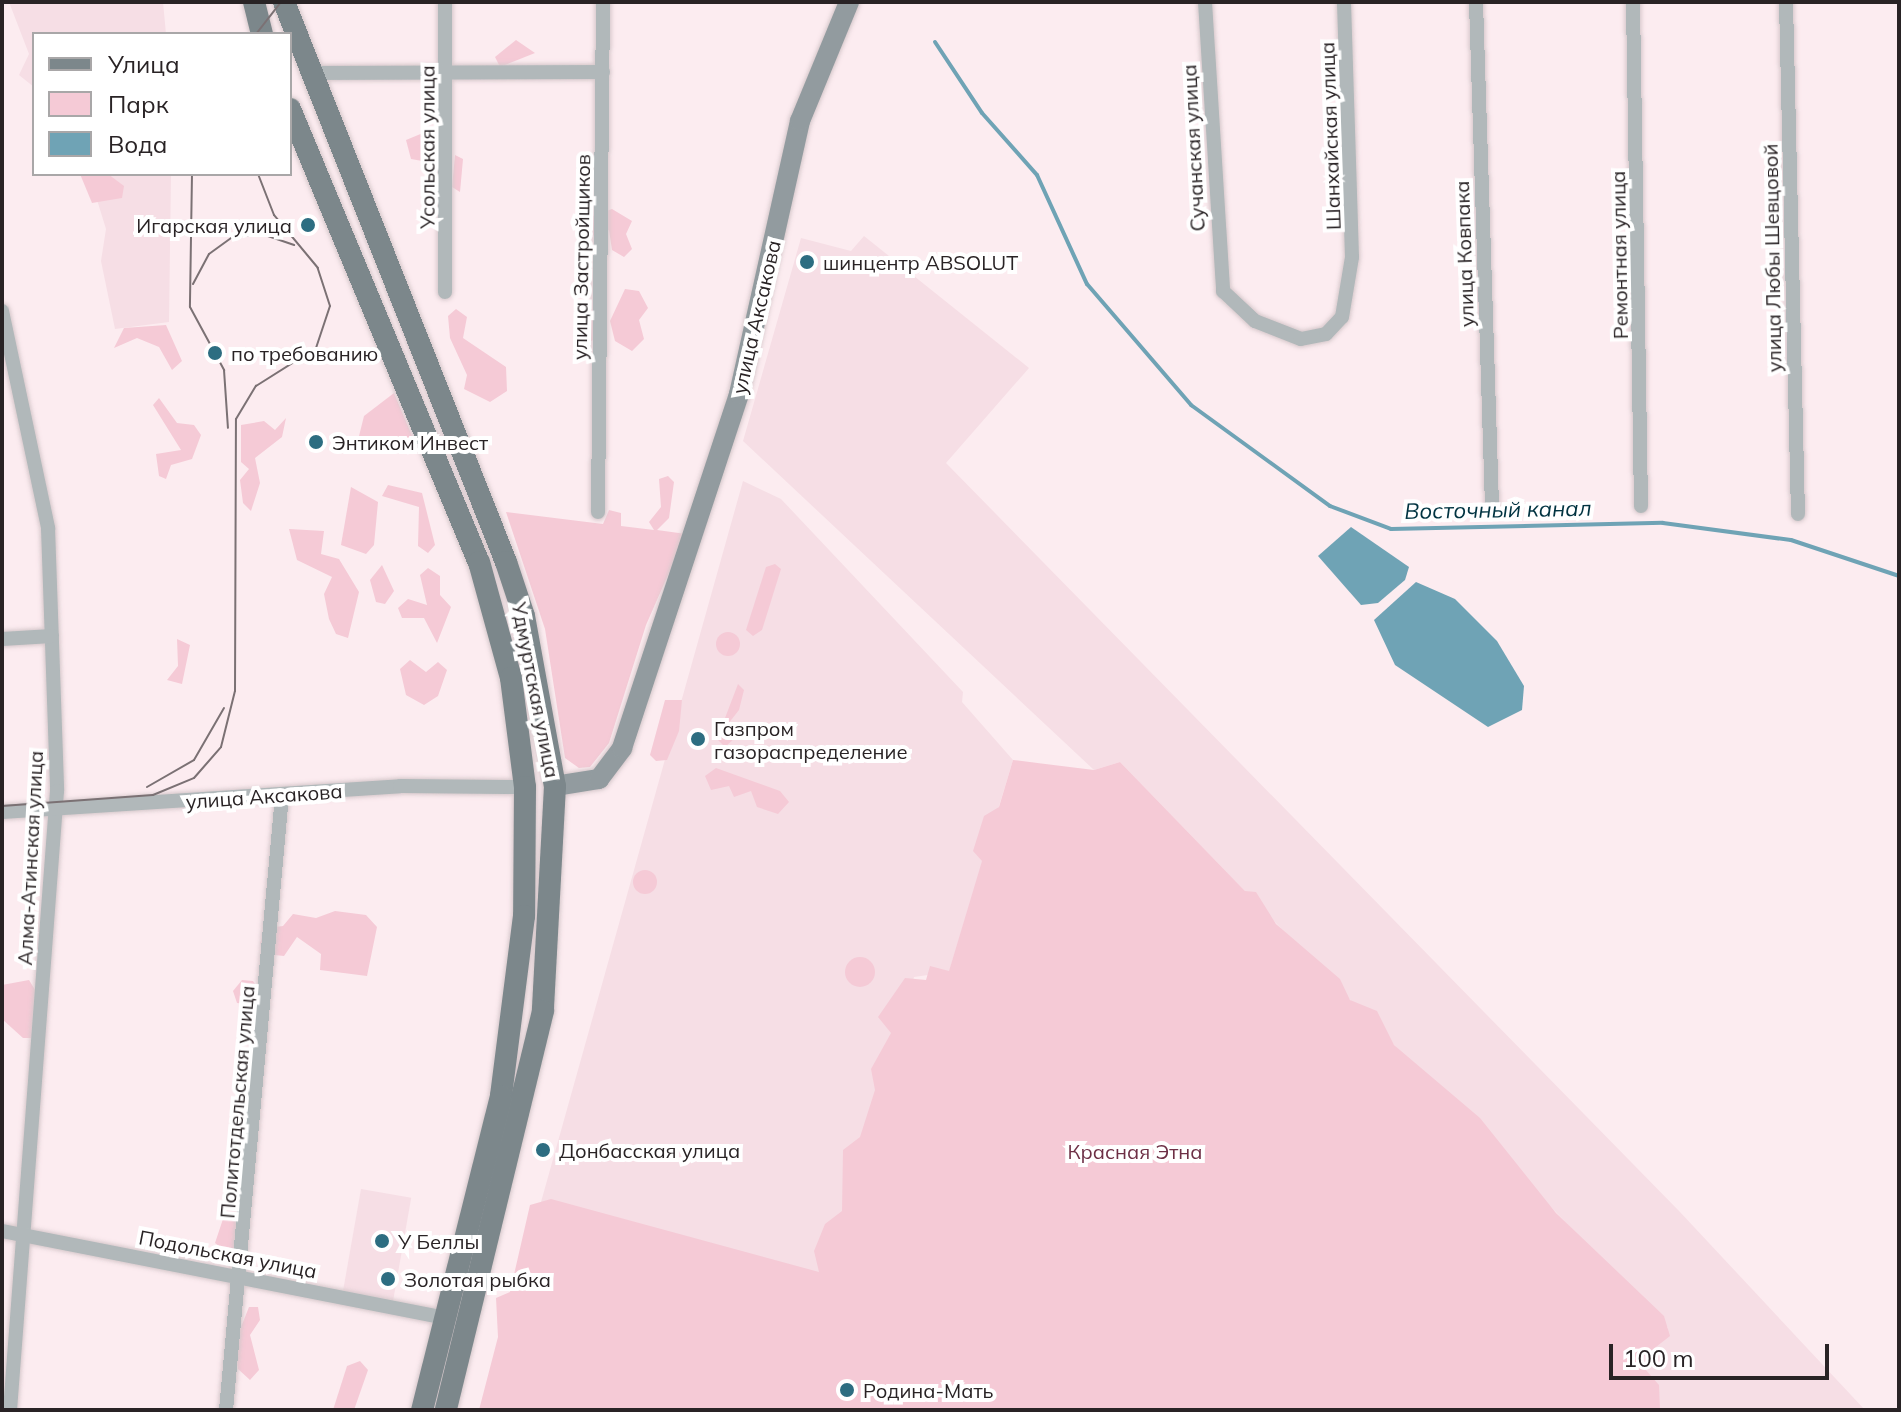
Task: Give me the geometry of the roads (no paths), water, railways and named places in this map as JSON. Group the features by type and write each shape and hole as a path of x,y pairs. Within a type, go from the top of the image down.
{"main road":[{"path":"254,2 261,31"},
{"name":"Удмуртская улица","path":"284,2 307,73 506,562 524,616 555,786 543,1011 446,1410"},
{"name":"Удмуртская улица","path":"292,114 479,562 511,678 525,787 524,916 504,1082 422,1410"},
{"path":"525,787 555,786"}],"street":[{"name":"Усольская улица","path":"445,2 448,69 445,292"},
{"name":"улица Застройщиков","path":"598,512 603,2"},
{"name":"улица Аксакова","path":"555,786 610,770 661,632 739,394 800,121 849,2"},
{"name":"Сучанская улица","path":"1205,2 1223,291 1255,321 1301,339 1326,334 1342,317"},
{"name":"Шанхайская улица","path":"1342,317 1355,209 1344,2"},
{"name":"улица Ковпака","path":"1476,2 1492,505"},
{"name":"Ремонтная улица","path":"1633,2 1641,506"},
{"name":"улица Любы Шевцовой","path":"1786,2 1798,514"},
{"path":"307,73 448,69 603,72"},
{"name":"Алма-Атинская улица","path":"2,311 48,528 55,808 28,1235 10,1410"},
{"path":"2,639 52,636"},
{"name":"улица Аксакова","path":"2,812 282,796 525,787"},
{"name":"Политотдельская улица","path":"226,1410 242,1276 282,796"},
{"name":"Подольская улица","path":"2,1231 445,1318"}],"water":[{"path":"1351,527 1409,567 1405,580 1378,603 1361,605 1318,556"},
{"path":"1416,582 1455,599 1497,641 1524,686 1522,710 1488,727 1395,665 1374,620"}],"waterway":[{"name":"Восточный канал","path":"935,42 982,113 1037,175 1087,284 1191,405 1330,506 1391,529 1663,523 1791,540 1899,576"}],"tram line":[{"path":"258,32 281,2"},
{"path":"192,176 190,307 224,370 228,428"},
{"path":"2,806 153,795 194,778 221,747 235,691 236,419 256,386 316,348 330,306 318,268 274,215 259,176"},
{"path":"193,284 209,254 232,237 262,234 294,245"},
{"path":"147,787 194,760 224,708"}],"place":[{"name":"Игарская улица","path":"308,225"},
{"name":"шинцентр ABSOLUT","path":"807,262"},
{"name":"по требованию","path":"215,353"},
{"name":"Энтиком Инвест","path":"316,442"},
{"name":"Газпром газораспределение","path":"698,739"},
{"name":"Донбасская улица","path":"543,1150"},
{"name":"У Беллы","path":"382,1241"},
{"name":"Золотая рыбка","path":"388,1279"},
{"name":"Родина-Мать","path":"847,1390"}],"park label":[{"name":"Красная Этна","path":"1135,1151"}]}
